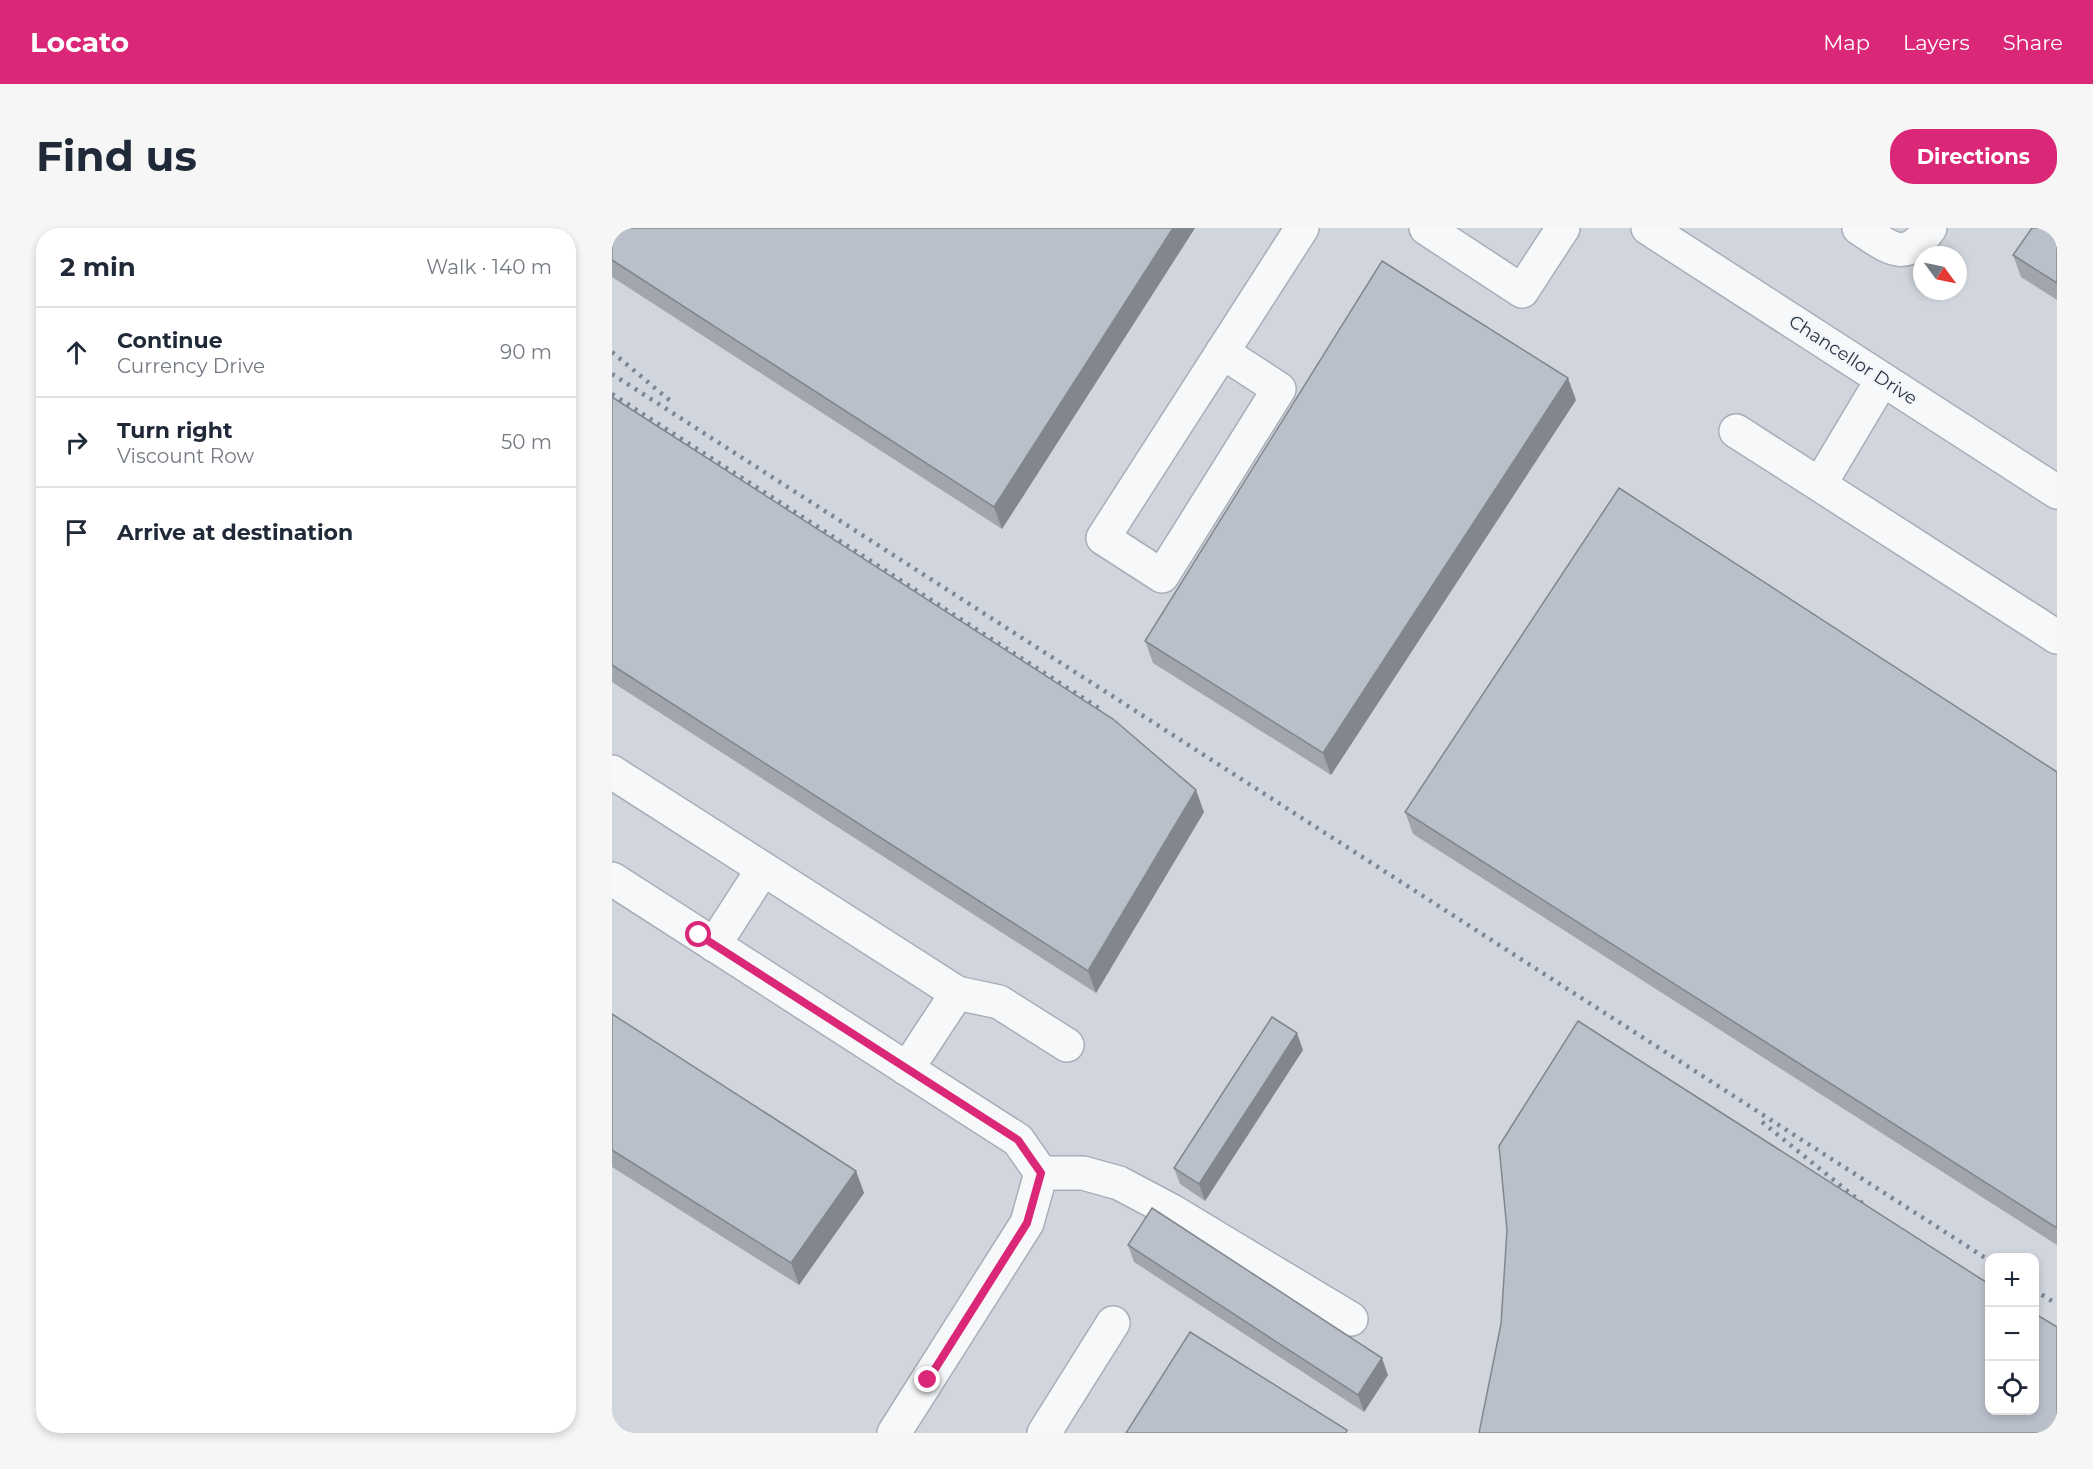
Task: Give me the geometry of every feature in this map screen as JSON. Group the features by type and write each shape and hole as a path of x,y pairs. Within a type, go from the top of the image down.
{"street":[{"path":"1222,352 1280,389 1162,576 1103,538 1222,352 1302,228"},
{"path":"1426,228 1522,291 1563,228"},
{"path":"1859,228 1894,250 1908,250 1921,241 1930,228"},
{"name":"Chancellor Drive","path":"1652,229 2057,492"},
{"path":"1820,484 1882,380"},
{"path":"1736,431 2057,637"},
{"path":"612,772 957,993 999,1002 1067,1045"},
{"path":"714,945 763,869"},
{"path":"612,879 1018,1140 1041,1173"},
{"path":"907,1069 957,993"},
{"path":"1041,1173 1083,1173 1119,1183 1170,1210 1351,1319"},
{"path":"894,1433 1027,1223 1041,1173"},
{"path":"1044,1433 1113,1323"}],"shaded area":[{"path":"612,228 2057,228 2057,1433 612,1433"}],"building":[{"path":"612,228 1173,228 994,507 612,260"},
{"path":"2032,228 2057,228 2057,283 2013,255"},
{"path":"1382,261 1568,378 1323,753 1145,641"},
{"path":"612,397 1113,719 1196,790 1088,971 612,665"},
{"path":"1619,488 2057,772 2057,1228 1405,812"},
{"path":"612,1014 856,1171 791,1263 612,1150"},
{"path":"1272,1017 1297,1033 1199,1184 1174,1168"},
{"path":"1578,1021 1985,1281 1985,1415 2039,1415 2039,1316 2057,1327 2057,1433 1479,1433 1501,1324 1507,1230 1499,1146"},
{"path":"1152,1208 1382,1358 1358,1395 1128,1245"},
{"path":"1190,1332 1347,1430 1346,1433 1126,1433"}],"railway":[{"path":"612,352 674,404"},
{"path":"612,374 1985,1258"},
{"path":"612,394 1100,709"},
{"path":"1762,1122 1867,1207"},
{"path":"2039,1293 2057,1304"}],"route":[{"path":"699,935 1018,1140 1041,1173 1027,1223 928,1380"}]}
